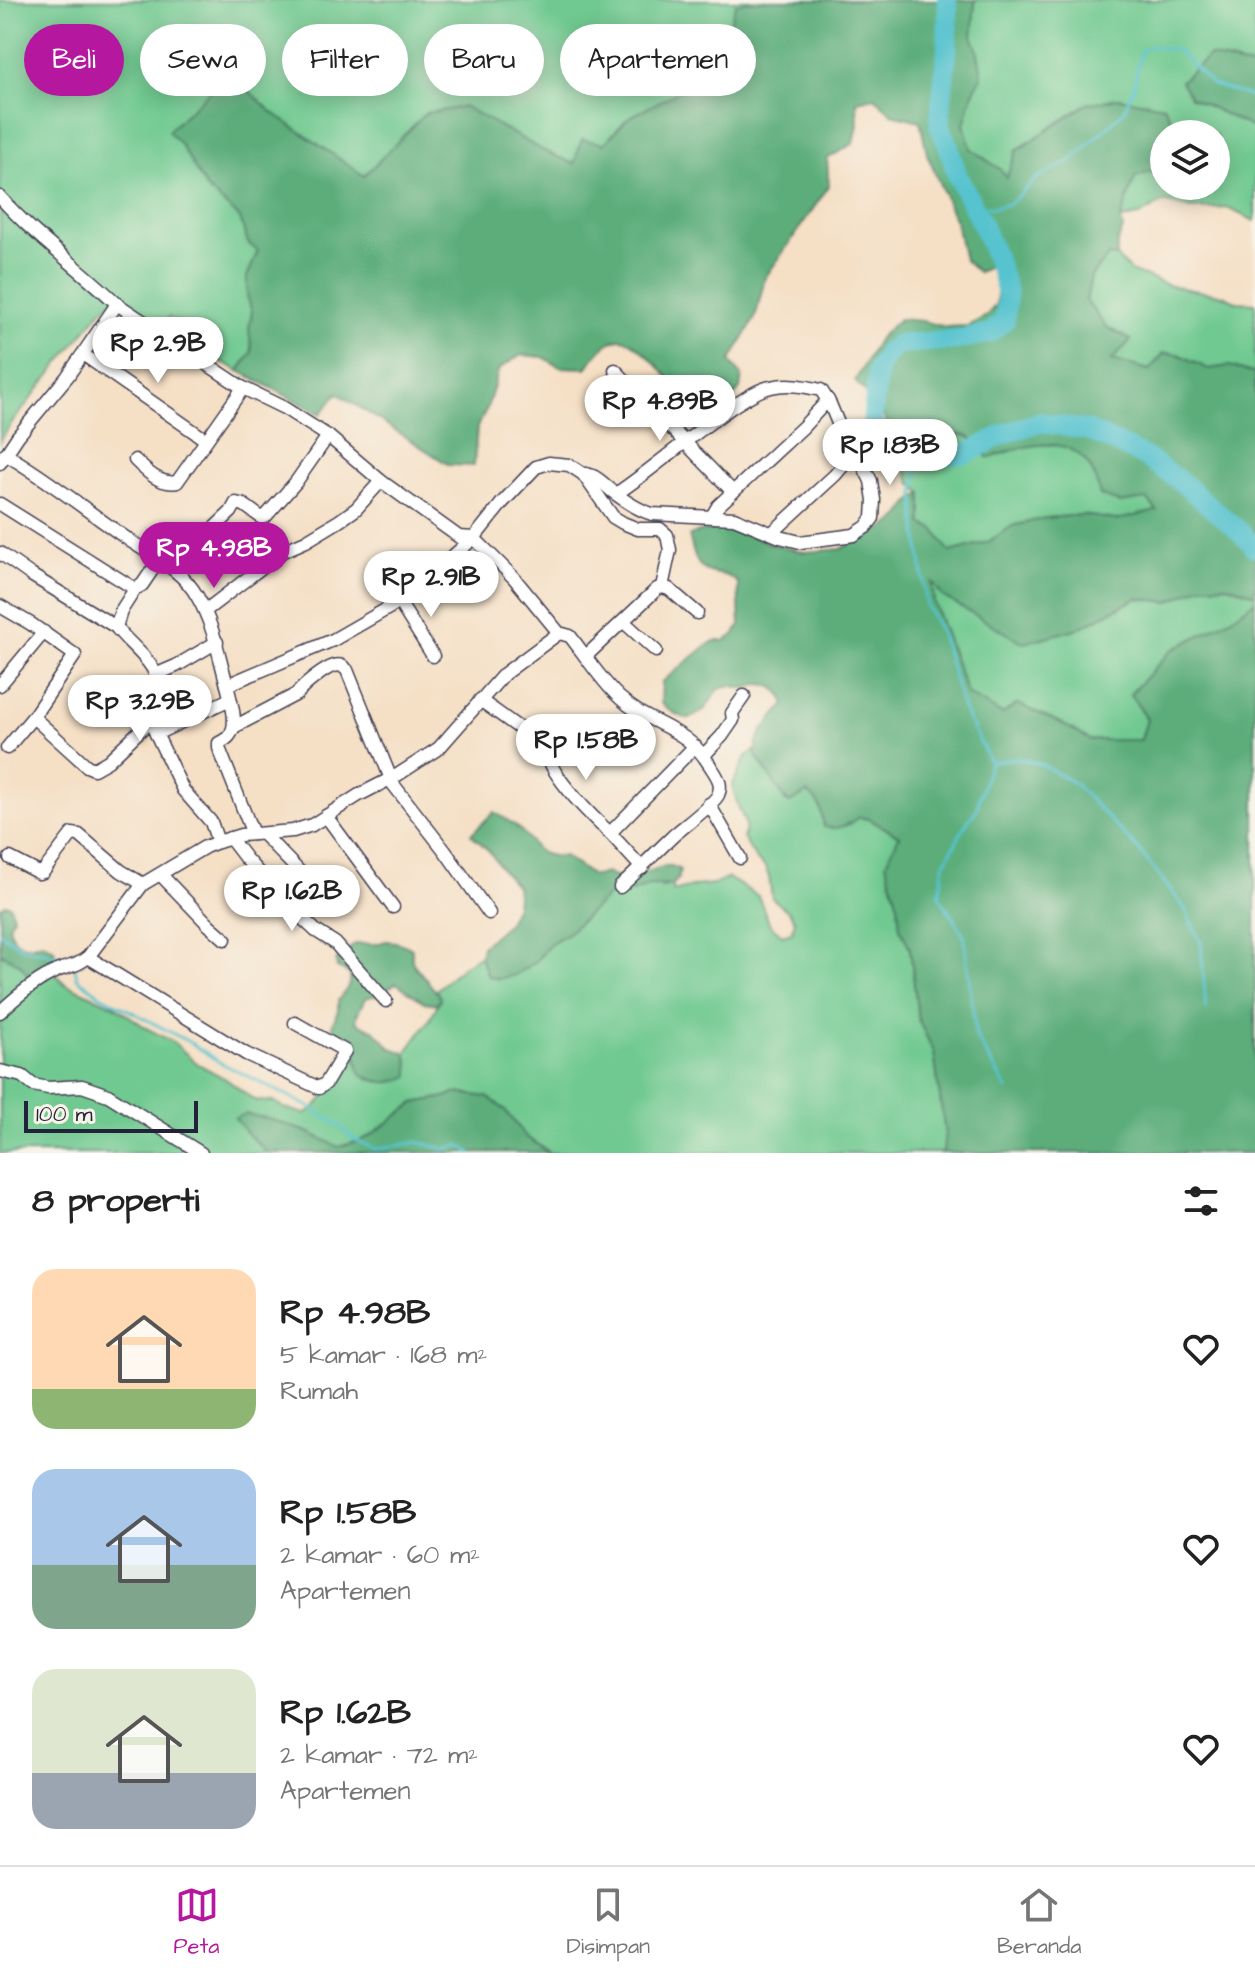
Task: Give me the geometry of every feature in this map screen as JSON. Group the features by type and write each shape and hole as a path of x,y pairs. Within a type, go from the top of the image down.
{"street":[{"path":"0,197 33,231 117,304 243,388 284,408 328,436 381,481 459,537 474,538 514,578 559,633 570,636 619,697 700,750 718,778 717,798 620,887"},
{"path":"117,304 67,377 3,458 39,474 173,567 197,595 217,642 230,699 234,727 230,736 219,743 219,748 258,834 319,892"},
{"path":"90,359 206,440"},
{"path":"615,370 733,492"},
{"path":"583,474 592,475 616,494 641,511 734,518 800,542 854,535 873,518 871,481 862,463 850,452 828,400 821,390 800,384 769,387 744,400 702,427 645,475 616,494"},
{"path":"135,460 150,474 168,484 177,482 243,388"},
{"path":"712,516 718,506 828,400"},
{"path":"173,567 231,512 236,503 262,518 266,516 296,482 328,436"},
{"path":"772,533 835,475 853,454"},
{"path":"227,685 333,640 399,602 474,538 536,467 559,463 569,465 583,474 613,517 638,529 660,529 667,535 670,550 662,587"},
{"path":"205,611 283,551 306,541 356,509 381,481"},
{"path":"0,504 135,589"},
{"path":"0,553 116,627 141,651 159,686 150,721 183,790 224,840 316,931 335,943 386,1001"},
{"path":"116,627 121,611 135,589 142,585 159,560"},
{"path":"586,656 662,587 669,589 697,613"},
{"path":"399,602 433,656"},
{"path":"0,606 75,655 33,717 7,748"},
{"path":"624,622 656,651"},
{"path":"0,685 44,632"},
{"path":"0,1012 34,984 61,970 77,966 88,957 143,884 205,847 224,840 293,831 312,825 439,748 504,674 559,633"},
{"path":"155,675 217,642"},
{"path":"234,727 297,694 303,685 331,667 342,666 347,670 390,779 489,913"},
{"path":"610,833 700,750 722,736 744,696"},
{"path":"156,734 230,699"},
{"path":"480,700 519,728 548,755 562,782 642,868"},
{"path":"33,717 94,769 108,761 150,721"},
{"path":"709,804 740,858"},
{"path":"326,816 393,907"},
{"path":"10,858 39,873 43,872 72,834 79,835 121,871 143,884"},
{"path":"161,875 225,939"},
{"path":"88,957 246,1054 319,1088 326,1083 345,1051 295,1023"},
{"path":"0,1071 22,1076 33,1085 48,1088 82,1086 108,1095 201,1153"}],"green space":[{"path":"0,0 756,0 736,5 730,24 560,24 560,96 670,96 628,118 604,144 575,165 465,107 426,113 364,176 273,113 254,96 266,96 266,24 140,24 140,96 206,96 169,131 181,145 206,188 240,218 248,243 258,251 247,277 247,295 252,312 249,329 252,352 239,371 173,335 179,323 169,317 162,328 120,294 100,312 10,425 0,442"},
{"path":"756,0 975,0 972,36 982,75 972,95 964,124 971,149 1001,170 1006,178 1017,151 1087,104 1119,98 1164,106 1171,120 1150,120 1150,172 1135,177 1121,218 1123,229 1117,242 1117,257 1108,256 1091,276 1086,301 1106,327 1131,340 1112,360 1149,370 1164,353 1178,354 1208,369 1230,366 1255,374 1255,594 1228,585 1201,586 1169,602 1137,598 1079,628 1024,643 942,596 932,581 934,603 967,694 1002,714 1018,704 1090,740 1141,740 1147,719 1130,694 1172,650 1232,618 1255,601 1255,1153 943,1153 945,1134 934,1052 918,1019 910,948 900,928 898,905 886,864 899,836 869,819 859,817 843,826 824,827 820,807 812,796 807,793 790,803 786,799 756,756 756,745 762,731 784,706 783,698 773,688 759,684 746,688 721,688 705,709 689,719 661,703 662,682 714,641 725,641 734,635 740,626 738,583 699,565 689,536 699,532 721,528 804,552 841,549 891,524 922,493 922,524 934,529 950,552 988,542 1012,526 1046,518 1084,515 1116,520 1157,511 1147,499 1120,503 1100,495 1093,474 1083,458 1059,446 1031,446 990,458 967,436 948,437 922,446 897,441 878,406 855,381 879,338 899,319 946,327 968,326 986,316 996,305 998,285 993,266 978,272 964,260 956,223 927,154 920,121 892,114 875,97 857,101 858,125 854,143 827,159 829,186 765,278 755,318 730,362 742,375 740,389 723,408 707,412 694,405 647,354 627,340 610,343 586,368 560,367 543,357 521,355 499,369 487,408 477,427 474,466 449,465 337,393 321,414 239,371 252,352 249,329 252,312 247,295 247,277 258,251 248,243 240,218 206,188 181,145 168,131 205,96 254,96 273,113 364,176 426,113 465,107 574,164 582,139 604,144 628,118 670,96 756,96 756,24 730,24 736,4"},
{"path":"975,0 1255,0 1255,68 1209,56 1190,97 1255,129 1255,221 1227,208 1191,209 1164,202 1139,216 1121,219 1135,177 1150,172 1150,200 1230,200 1230,120 1172,120 1166,109 1147,102 1119,98 1087,104 1017,150 1006,179 1001,170 971,149 964,124 972,95 982,75 972,36"},
{"path":"1209,56 1255,68 1255,129 1190,97 1181,81"},
{"path":"1108,256 1117,257 1130,271 1171,286 1226,296 1237,302 1255,303 1255,374 1230,366 1208,369 1178,354 1164,353 1149,370 1111,360 1131,340 1106,327 1086,301 1091,276"},
{"path":"959,434 974,441 990,458 1032,446 1060,446 1072,450 1083,458 1092,471 1100,495 1120,503 1147,498 1157,511 1116,521 1084,515 1046,518 1012,526 988,542 949,553 934,529 922,524 922,493 910,482 897,441 917,446"},
{"path":"932,579 943,596 1024,643 1079,628 1137,598 1169,602 1201,586 1228,585 1255,594 1255,601 1233,618 1172,650 1130,694 1147,719 1141,740 1090,740 1061,723 1002,714 967,694 934,603"},
{"path":"755,750 785,801 790,803 807,793 816,799 824,827 850,824 859,817 869,819 899,836 889,874 898,905 900,928 910,947 918,1019 934,1052 945,1134 943,1153 547,1153 526,1137 497,1103 456,1093 414,1103 370,1136 338,1147 270,1119 247,1133 268,1153 0,1153 0,953 19,963 28,975 48,966 65,984 113,1005 173,1042 198,1064 253,1099 275,1102 286,1109 306,1114 327,1094 352,1049 359,1070 409,1064 406,1053 440,1000 435,991 464,965 480,956 487,973 535,962 550,944 569,932 612,892 633,892 650,885 664,887 672,884 673,891 676,891 715,884 728,878 758,896 770,925 782,935 792,932 795,921 772,898 765,867 743,838 745,825 732,786 746,757"},
{"path":"494,812 517,827 536,849 546,855 564,856 591,875 606,873 619,879 629,873 667,866 680,870 679,876 670,885 612,892 569,932 550,944 535,962 515,975 498,979 488,976 480,956 482,946 507,924 516,906 517,896 516,886 490,852 471,834"},
{"path":"10,905 13,917 9,926 17,942 30,946 42,942 54,949 56,958 51,965 28,975 19,963 0,953 0,907"},
{"path":"386,941 412,948 412,961 440,1000 437,1004 424,1002 396,983 380,994 365,998 356,1022 375,1031 391,1048 406,1053 409,1064 409,1076 386,1082 362,1075 352,1049 332,1026 338,1000 350,981 349,973 337,968 336,961 355,944"},
{"path":"456,1093 488,1097 505,1110 526,1137 548,1152 268,1153 235,1118 246,1114 270,1119 338,1147 370,1136 415,1103"}],"waterway":[{"path":"947,0 947,52 939,125 957,175 1000,269 1007,293 1005,320 990,333 957,340 898,344 888,352 878,368 872,422 890,447 927,456 966,454 1004,434 1039,422 1090,431 1145,457 1180,481 1255,547"},
{"path":"972,204 993,208 1011,203 1038,177 1071,161 1124,111 1134,86 1141,51 1150,46 1177,50 1213,85 1255,98"},
{"path":"920,455 915,491 916,522 927,607 940,630 963,708 990,762 976,810 944,864 939,896 964,935 976,1037 1007,1089"},
{"path":"990,762 1016,758 1041,764 1074,783 1138,849 1184,907 1201,943 1206,1009"},
{"path":"0,933 22,947 74,960"},
{"path":"75,968 77,978 100,995 191,1043 221,1063 308,1106 340,1126 353,1139 375,1149 419,1142 444,1149 460,1145 471,1153"}]}
